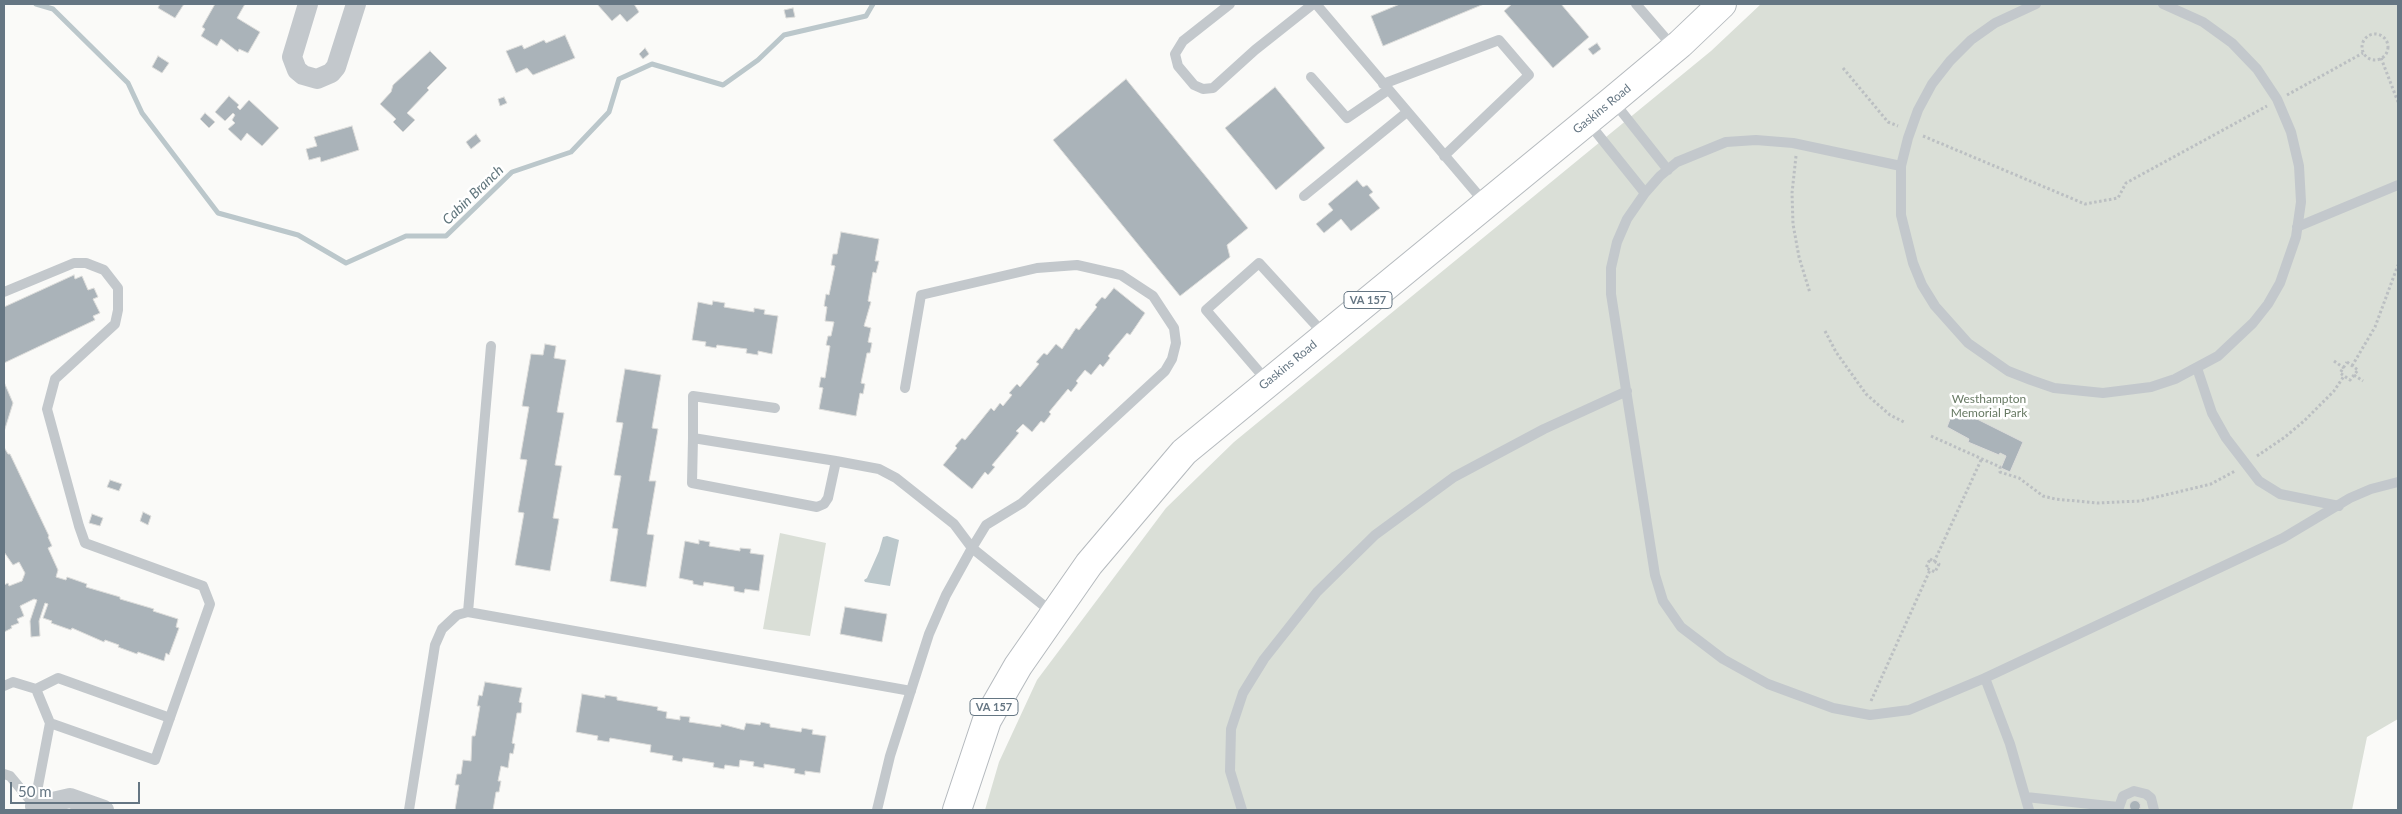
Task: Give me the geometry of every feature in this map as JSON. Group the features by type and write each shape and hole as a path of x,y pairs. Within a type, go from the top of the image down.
{"main road":[{"name":"Gaskins Road","path":"957,810 987,720 1018,666 1090,564 1184,452 1613,100 1674,48 1714,7"}],"street":[{"path":"308,4 292,57 297,70 310,78 317,79 331,73 336,68 356,4"},
{"path":"32,808 70,798 104,810"}],"lane":[{"path":"1230,4 1183,41 1175,54 1178,66 1194,85 1203,89 1213,88 1255,50 1314,4 1486,204"},
{"path":"1637,4 1674,48"},
{"path":"2036,4 2020,7 1971,40 1950,61 1932,84 1918,110 1910,131 1902,166 1901,215 1905,240 1919,278 1935,306 1950,325 1987,358 2008,371 2046,385 2078,392 2103,393 2151,387 2197,368 2236,340 2268,304 2289,261 2298,227 2301,202 2299,166 2291,132 2278,100 2257,69 2232,43 2204,22 2162,4"},
{"path":"1311,77 1347,118 1385,87 1499,40 1529,75 1444,156"},
{"path":"1613,100 1668,170"},
{"path":"1304,196 1407,112"},
{"path":"1587,121 1645,193"},
{"path":"1902,166 1798,144 1756,140 1726,142 1677,162 1668,170 1645,193 1627,219 1617,242 1611,268 1611,294 1655,575 1663,601 1681,627 1723,659 1768,684 1833,708 1865,714 1887,714 1909,710 1985,678 2283,538 2371,489 2398,482"},
{"path":"2298,227 2398,185"},
{"path":"4,292 74,263 86,263 104,270 118,288 118,310 115,324 55,379 47,409 85,543 202,586 210,604 155,760 50,723"},
{"path":"1268,382 1206,310 1259,263 1325,335"},
{"path":"877,810 890,756 929,634 946,595 986,525 1022,503 1165,371 1172,359 1176,343 1174,328 1153,296 1121,275 1077,265 1037,268 921,295 904,388"},
{"path":"468,612 491,346"},
{"path":"2197,368 2212,413 2244,464 2259,481 2273,491 2339,506"},
{"path":"1242,810 1230,771 1231,729 1242,693 1264,659 1317,592 1375,535 1454,477 1544,429 1627,391"},
{"path":"776,408 693,396 692,484 816,507 824,504 828,498 836,462"},
{"path":"692,438 880,469 896,478 954,524 972,548 1054,614"},
{"path":"409,810 434,645 442,629 457,615 468,612 911,691"},
{"path":"4,686 13,682 36,689 58,678 170,718"},
{"path":"1985,678 2010,744 2029,810"},
{"path":"32,808 50,723 36,689"},
{"path":"4,774 10,776 32,808"},
{"path":"2026,797 2118,809 2123,796 2134,791 2146,794 2151,798 2154,810"}],"path":[{"path":"2379,35 2385,40 2387,48 2381,58 2373,60 2363,53 2362,45 2366,37 2379,35"},
{"path":"1843,68 1888,122 2085,204 2118,198 2126,183 2363,53"},
{"path":"2381,58 2398,102"},
{"path":"1798,144 1792,186 1793,224 1799,256 1810,293"},
{"path":"2352,366 2375,327 2398,265"},
{"path":"1825,331 1836,352 1866,394 1890,415 1904,422"},
{"path":"2334,361 2344,368"},
{"path":"2348,362 2352,366 2358,370 2350,380 2340,373 2348,362"},
{"path":"2354,375 2363,381"},
{"path":"1931,436 2000,467 2000,472 2019,478 2043,496 2097,503 2140,501 2211,484 2244,464 2285,437 2304,421 2334,391 2344,376"},
{"path":"1865,714 1930,570 1935,572 1939,564 1934,562 1982,458"}],"green space":[{"name":"Westhampton Memorial Park","path":"1761,4 2398,4 2398,719 2367,737 2352,810 985,810 999,762 1037,680 1166,508 1234,442 1711,51"},
{"path":"780,533 826,543 810,636 763,629"}],"shaded area":[{"path":"887,536 899,540 890,586 865,582 864,580 867,578 879,551 883,537"}],"building":[{"path":"160,4 184,4 175,18 158,8"},
{"path":"215,4 245,4 237,18 260,32 248,53 239,49 238,52 221,39 217,46 201,36 205,29 202,27"},
{"path":"597,4 634,4 639,12 627,22 620,14 612,21"},
{"path":"1400,4 1484,4 1383,46 1371,16"},
{"path":"1512,4 1561,4 1589,37 1553,68 1504,11"},
{"path":"793,8 795,17 786,18 784,10"},
{"path":"565,35 575,58 533,75 527,68 516,73 506,51 522,45 524,49 544,40 546,43"},
{"path":"1597,43 1601,49 1593,55 1588,49"},
{"path":"645,48 649,54 643,59 639,54"},
{"path":"430,51 447,68 427,88 429,90 407,113 415,120 403,132 393,122 396,119 380,104 391,92 393,85"},
{"path":"158,56 169,63 162,73 152,67"},
{"path":"1126,79 1248,228 1227,245 1230,257 1180,296 1053,140"},
{"path":"1275,87 1325,148 1276,190 1225,128"},
{"path":"229,96 239,105 237,107 240,110 249,100 279,128 262,146 247,133 241,141 228,129 235,123 232,120 235,115 233,113 225,121 215,112"},
{"path":"504,97 507,103 500,106 498,99"},
{"path":"205,113 215,122 209,128 200,119"},
{"path":"352,126 359,150 321,162 320,157 309,160 306,149 317,146 314,137"},
{"path":"476,134 481,141 471,149 466,142"},
{"path":"1357,180 1363,187 1367,185 1373,192 1369,195 1380,208 1351,231 1341,219 1324,233 1316,224 1333,210 1328,204"},
{"path":"841,232 879,239 875,261 879,261 876,273 873,272 868,301 871,302 864,326 871,328 868,342 872,343 870,353 867,353 861,383 865,384 863,394 860,393 856,416 819,409 823,388 819,387 821,377 825,378 830,346 826,345 828,336 831,336 834,322 825,321 827,307 824,306 826,294 829,295 835,266 831,265 833,254 837,254"},
{"path":"74,275 75,279 82,276 88,290 94,288 98,297 93,299 100,313 93,316 95,320 4,363 4,307"},
{"path":"1114,288 1145,313 1130,335 1127,333 1108,356 1110,358 1103,367 1100,364 1091,375 1085,370 1076,381 1078,383 1071,392 1068,389 1049,412 1051,414 1044,423 1041,421 1032,432 1023,424 1016,431 1019,433 992,465 995,467 988,475 985,472 972,489 943,465 957,448 955,446 962,438 965,440 991,408 994,411 1000,403 1003,406 1012,395 1009,393 1017,384 1020,387 1039,364 1036,362 1044,353 1047,355 1056,344 1062,349 1076,328 1079,330 1097,307 1095,305 1102,297 1105,299"},
{"path":"713,301 725,303 724,307 754,312 754,308 765,310 764,314 778,316 772,354 758,351 758,355 746,353 747,349 717,345 716,348 705,346 706,342 692,340 698,302 712,305"},
{"path":"545,344 556,346 554,358 566,360 557,412 564,413 555,465 562,466 553,518 559,519 550,571 515,565 524,513 518,512 527,460 520,459 529,407 522,406 531,354 543,355"},
{"path":"625,369 661,375 652,428 658,429 649,481 656,481 647,534 654,535 646,587 610,581 618,529 612,528 621,476 614,475 623,423 616,422"},
{"path":"4,382 13,403 4,432"},
{"path":"1952,414 1977,419 2023,442 2010,472 2001,468 2006,456 1968,442 1969,439 1947,427"},
{"path":"4,447 8,454 10,454 49,536 52,546 48,548 58,570 56,577 66,580 67,577 87,584 86,587 120,597 120,599 154,609 153,611 178,619 176,627 179,628 169,655 166,653 164,661 138,652 137,654 118,647 119,645 105,640 104,642 72,628 71,630 51,623 52,621 43,618 48,604 45,603 39,621 40,636 31,637 30,621 37,600 34,599 20,606 24,616 17,619 19,623 11,626 12,628 4,632 4,585 8,583 9,586 22,581 25,573 19,562 13,565 4,552"},
{"path":"110,480 122,484 119,491 107,487"},
{"path":"143,512 151,516 148,525 140,521"},
{"path":"92,514 103,518 100,526 89,523"},
{"path":"699,540 710,542 709,546 740,551 740,548 751,549 750,553 764,555 759,591 745,589 744,593 734,591 734,587 704,582 703,586 693,584 693,581 679,578 685,541 699,544"},
{"path":"845,607 887,614 882,642 840,634"},
{"path":"485,682 522,688 519,702 522,703 521,713 517,713 512,743 515,744 513,754 510,753 508,768 501,766 498,781 501,781 499,792 496,792 493,810 455,810 459,785 455,785 457,774 461,774 463,760 471,761 472,736 475,736 480,706 477,706 479,695 482,696"},
{"path":"582,694 605,698 605,695 617,697 617,700 658,707 657,710 667,712 666,718 680,720 680,716 690,717 689,722 721,727 721,724 744,730 746,723 760,725 761,722 770,724 770,727 801,732 802,728 813,730 812,734 826,736 820,773 805,771 805,775 794,773 795,769 764,764 764,768 753,766 754,762 740,760 739,767 725,765 724,769 713,767 714,763 683,758 682,762 672,760 673,756 650,752 651,745 610,738 609,742 597,740 598,736 576,732"},
{"path":"2135,800 2141,806 2135,812 2129,806"}],"waterway":[{"name":"Cabin Branch","path":"36,4 53,9 128,83 142,113 218,213 298,235 346,263 406,236 446,236 512,172 571,152 609,112 619,79 652,64 723,85 758,60 784,35 866,16 873,4"}]}
